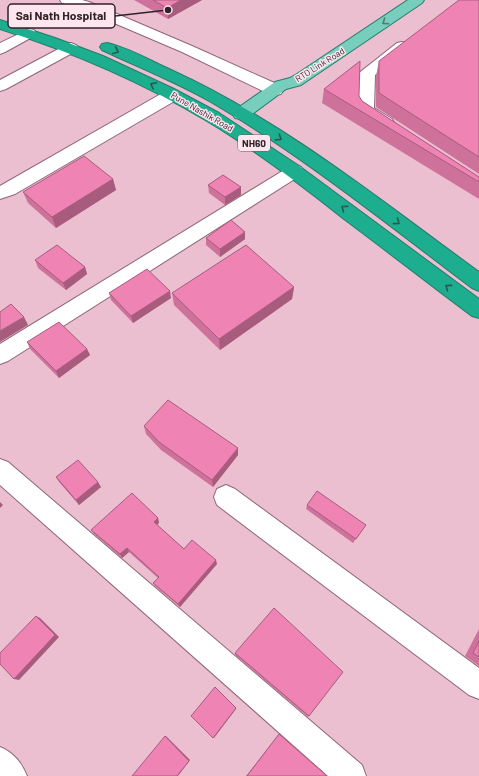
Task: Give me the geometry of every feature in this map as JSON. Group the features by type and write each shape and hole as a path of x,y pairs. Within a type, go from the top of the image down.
{"highway":[{"name":"Pune Nashik Road","path":"0,9 102,45 151,66 208,95 298,150 479,283"},
{"name":"Pune Nashik Road","path":"0,24 94,56 172,94 229,127 295,171 479,310"}],"main road":[{"name":"RTO Link Road","path":"278,87 283,76 288,72 396,0"},
{"name":"RTO Link Road","path":"278,87 303,78 417,0"},
{"path":"240,114 278,87"}],"street":[{"path":"67,0 84,5 278,87"},
{"path":"0,49 29,33"},
{"path":"399,132 366,110 367,73 415,36"},
{"path":"0,86 70,48"},
{"path":"0,193 9,190 172,94"},
{"path":"0,355 295,171"},
{"path":"0,470 351,776"},
{"path":"226,497 479,685"}],"building":[{"path":"153,0 181,0 167,8"},
{"path":"459,0 479,0 479,157 379,93 379,61"},
{"path":"360,61 359,96 362,101 479,177 479,182 324,89"},
{"path":"84,156 113,179 52,217 23,192"},
{"path":"223,175 241,187 225,197 208,185"},
{"path":"231,220 245,232 220,249 206,238"},
{"path":"57,245 85,267 63,283 35,260"},
{"path":"246,245 294,287 219,339 172,293"},
{"path":"147,269 170,291 131,316 109,293"},
{"path":"11,304 24,317 0,331 0,312"},
{"path":"59,322 87,349 56,371 27,342"},
{"path":"168,400 238,448 212,480 159,442 144,426"},
{"path":"78,460 98,482 76,500 56,477"},
{"path":"317,491 366,525 356,539 307,505"},
{"path":"132,493 158,518 154,522 184,549 192,540 216,560 178,604 153,583 159,577 127,548 120,554 91,530"},
{"path":"274,608 343,672 309,716 235,653"},
{"path":"36,616 55,635 14,679 0,664 0,653"},
{"path":"479,641 479,657 473,653"},
{"path":"215,687 236,708 213,738 191,716"},
{"path":"279,734 327,776 247,776"},
{"path":"165,736 189,761 177,776 132,776"}],"place":[{"name":"Sai Nath Hospital","path":"168,10"}]}
